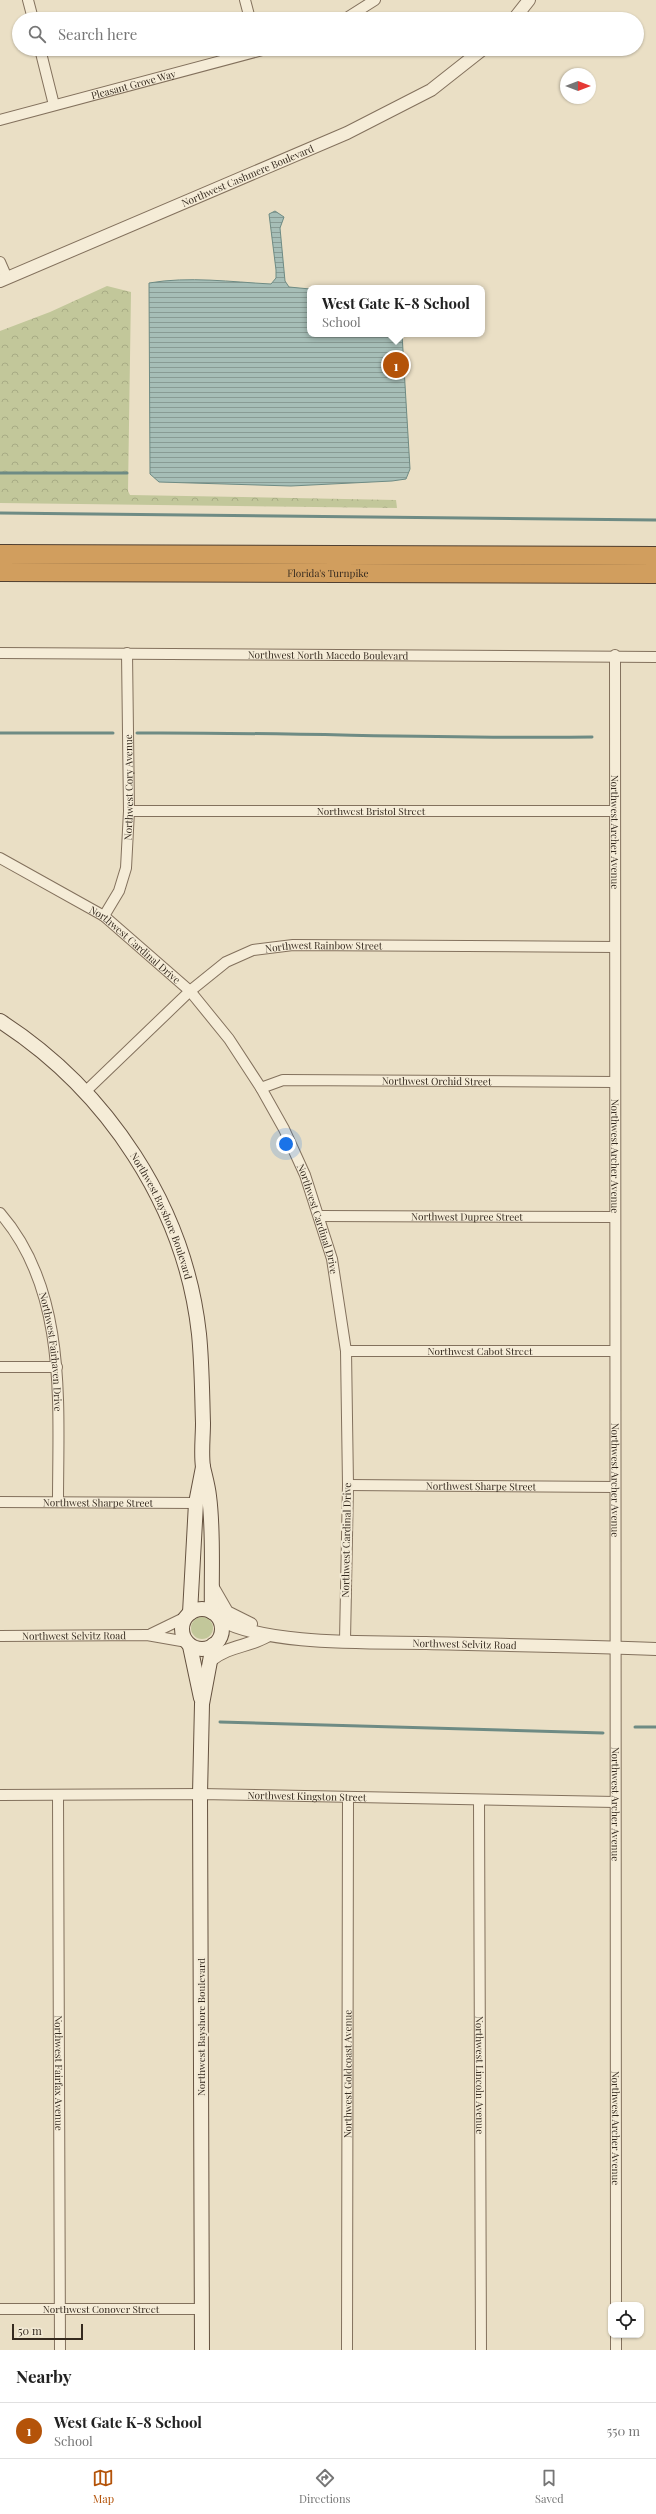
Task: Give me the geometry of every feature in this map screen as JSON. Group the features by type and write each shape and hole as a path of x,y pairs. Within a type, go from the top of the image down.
{"highway":[{"name":"Florida's Turnpike","path":"0,554 656,556"},
{"name":"Florida's Turnpike","path":"0,572 656,574"}],"main road":[{"name":"Northwest Bayshore Boulevard","path":"0,1021 55,1062 86,1091 131,1151 161,1201 189,1278 199,1332 202,1372 203,1466 196,1503 188,1615"},
{"name":"Northwest Bayshore Boulevard","path":"203,1466 210,1497 212,1586 215,1615"},
{"path":"200,1609 215,1615 221,1628 214,1644 201,1649 188,1644 182,1627 188,1615 200,1609"},
{"name":"Northwest Bayshore Boulevard","path":"188,1644 202,1704"},
{"name":"Northwest Bayshore Boulevard","path":"202,2350 200,1794 202,1704 214,1644"}],"street":[{"path":"28,0 31,12"},
{"path":"245,0 248,12"},
{"path":"355,12 375,0"},
{"path":"520,12 529,0"},
{"path":"42,56 54,105"},
{"name":"Pleasant Grove Way","path":"0,120 238,56"},
{"name":"Northwest Cashmere Boulevard","path":"3,279 347,133 431,90 474,56"},
{"path":"0,262 3,279"},
{"name":"Northwest North Macedo Boulevard","path":"0,653 615,655 656,657"},
{"name":"Northwest Cory Avenue","path":"104,916 119,891 126,868 129,811 127,653"},
{"name":"Northwest Archer Avenue","path":"615,655 614,1647 616,2302"},
{"name":"Northwest Bristol Street","path":"129,811 614,811"},
{"name":"Northwest Cardinal Drive","path":"0,858 104,916 190,991 229,1039 261,1088 284,1128 320,1216 332,1259 346,1351 348,1485 344,1641"},
{"name":"Northwest Rainbow Street","path":"86,1091 190,991 226,962 253,950 293,945 615,947"},
{"name":"Northwest Orchid Street","path":"261,1088 283,1080 614,1082"},
{"name":"Northwest Fairhaven Drive","path":"0,1213 22,1242 42,1293 53,1332 57,1367 58,1502"},
{"name":"Northwest Dupree Street","path":"320,1216 614,1217"},
{"name":"Northwest Cabot Street","path":"346,1351 614,1351"},
{"path":"0,1367 57,1367"},
{"name":"Northwest Sharpe Street","path":"348,1485 614,1487"},
{"name":"Northwest Sharpe Street","path":"0,1502 196,1503"},
{"path":"212,1586 227,1612 269,1635"},
{"name":"Northwest Selvitz Road","path":"147,1635 188,1615"},
{"name":"Northwest Selvitz Road","path":"215,1615 230,1625 269,1635 344,1641 656,1649"},
{"name":"Northwest Selvitz Road","path":"0,1636 147,1635 188,1644"},
{"path":"211,1660 230,1648 259,1641 269,1635"},
{"name":"Northwest Selvitz Road","path":"214,1644 269,1635"},
{"name":"Northwest Kingston Street","path":"0,1795 58,1796 200,1794 479,1801 615,1802"},
{"name":"Northwest Fairfax Avenue","path":"58,1796 60,2350"},
{"name":"Northwest Goldcoast Avenue","path":"347,2350 348,1797"},
{"name":"Northwest Lincoln Avenue","path":"479,1801 481,2350"},
{"name":"Northwest Conover Street","path":"0,2309 202,2309"},
{"path":"616,2338 616,2350"}],"green space":[{"path":"107,286 131,292 128,491 130,495 396,500 397,508 0,503 0,331 50,312"},
{"path":"198,1617 206,1617 213,1624 213,1632 206,1639 198,1639 191,1632 191,1624"}],"water":[{"path":"275,211 284,217 280,228 285,281 289,287 307,289 307,337 402,337 410,469 406,479 291,486 159,482 150,474 149,283 195,280 271,284 276,278 276,270 269,214"}],"waterway":[{"path":"0,473 127,473"},
{"path":"0,513 656,520"},
{"path":"0,733 113,733"},
{"path":"137,733 592,737"},
{"path":"220,1722 603,1733"},
{"path":"635,1727 656,1727"}],"place":[{"name":"West Gate K-8 School","path":"396,365"}]}
